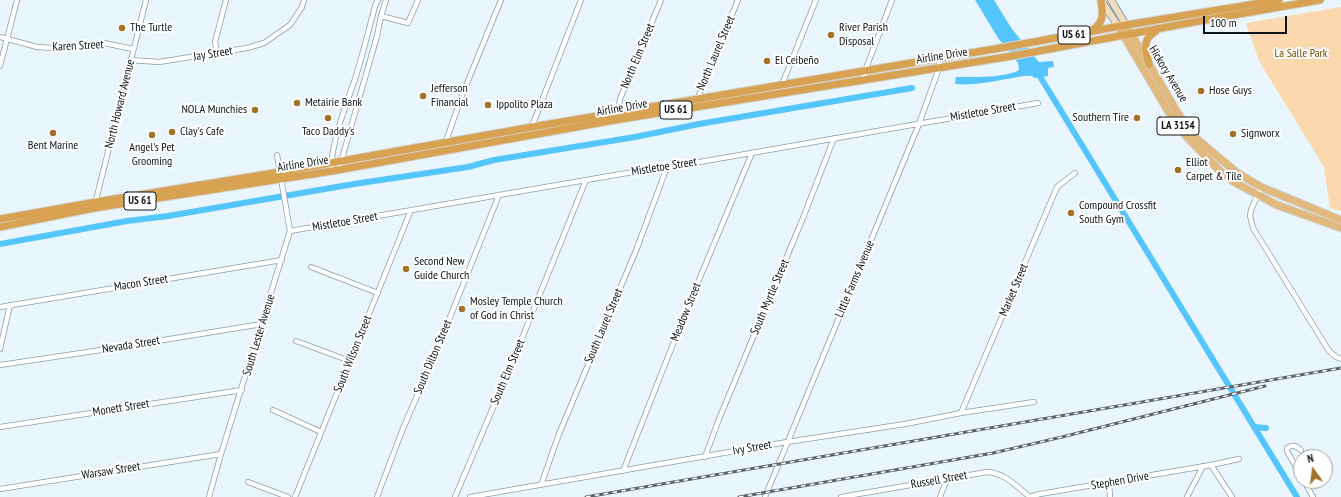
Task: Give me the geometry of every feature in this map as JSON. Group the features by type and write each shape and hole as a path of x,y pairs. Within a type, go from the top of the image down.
{"highway":[{"path":"1089,32 1097,27 1102,21 1103,13 1101,0"},
{"name":"Airline Drive","path":"0,219 280,175 342,161 445,146 782,89 865,71 1118,26 1279,0"},
{"name":"Airline Drive","path":"782,89 864,80 1012,56 1159,28 1320,0"},
{"path":"1149,64 1146,40 1159,28"},
{"name":"Airline Drive","path":"531,131 618,113 697,103"},
{"name":"Airline Drive","path":"280,175 332,171 445,146"},
{"name":"Airline Drive","path":"0,227 95,205"}],"main road":[{"path":"1101,0 1118,26"},
{"path":"1111,0 1126,25"},
{"name":"Hickory Avenue","path":"1126,25 1179,115 1198,140 1236,172 1261,187"},
{"name":"Hickory Avenue","path":"1118,26 1168,111 1186,136 1219,170 1234,182 1258,195"},
{"name":"LA 3154","path":"1261,187 1341,220"},
{"name":"LA 3154","path":"1258,195 1277,205 1341,228"}],"street":[{"path":"0,66 17,0"},
{"name":"North Howard Avenue","path":"95,205 146,0"},
{"path":"217,52 215,42 226,0"},
{"name":"Jay Street","path":"130,60 160,62 248,48 264,43 290,25 302,7 304,0"},
{"path":"332,171 331,163 378,0"},
{"path":"340,169 386,0"},
{"path":"381,16 408,23 418,0"},
{"path":"445,146 461,98 501,0"},
{"path":"531,131 581,0"},
{"name":"North Elm Street","path":"618,113 620,99 662,0"},
{"name":"North Laurel Street","path":"697,103 738,0"},
{"path":"782,89 816,0"},
{"path":"864,80 865,71 892,0"},
{"name":"Karen Street","path":"0,37 37,47 52,48 104,43 133,49"},
{"name":"Little Farms Avenue","path":"765,497 919,124 939,68 940,58"},
{"path":"353,85 362,88"},
{"name":"Mistletoe Street","path":"290,231 1038,103"},
{"path":"345,111 355,115"},
{"name":"South Myrtle Street","path":"705,457 719,419 803,218 834,138"},
{"name":"Meadow Street","path":"622,471 752,153"},
{"name":"South Lester Avenue","path":"209,497 290,231 277,155"},
{"name":"South Laurel Street","path":"541,485 559,434 636,248 667,167"},
{"name":"Market Street","path":"961,413 1057,187 1074,173"},
{"name":"South Elm Street","path":"455,497 512,364 586,180"},
{"path":"1261,187 1251,210 1250,216 1253,228 1329,351 1339,358"},
{"name":"South Dilton Street","path":"377,497 402,431 440,342 499,195"},
{"name":"South Wilson Street","path":"295,497 412,210"},
{"name":"Macon Street","path":"0,307 282,260"},
{"path":"311,267 378,292"},
{"path":"0,349 10,305"},
{"name":"Nevada Street","path":"0,365 108,350 262,324"},
{"path":"296,341 350,361"},
{"name":"Monett Street","path":"0,426 242,390"},
{"name":"Ivy Street","path":"470,497 787,442 1034,402"},
{"path":"273,410 321,432"},
{"path":"1293,462 1287,451 1287,448 1290,446 1296,446 1300,449"},
{"name":"Warsaw Street","path":"0,489 221,454"},
{"name":"Stephen Drive","path":"1029,497 1239,459"},
{"path":"1211,465 1232,497"},
{"path":"1187,497 1203,466"},
{"name":"Russell Street","path":"841,497 993,472 1005,477 1029,497"},
{"path":"940,497 947,479"},
{"path":"248,482 288,497"},
{"path":"1109,483 1110,497"}],"green space":[{"name":"La Salle Park","path":"1341,7 1341,211 1330,208 1324,167 1259,61 1246,23"}],"water":[{"path":"975,0 994,0 1012,29 1039,62 1053,61 1054,67 1048,68 1048,76 1034,78 1032,76 1024,76 977,84 955,84 956,77 997,76 1013,73 1019,70 1018,63 998,38"}],"waterway":[{"path":"1036,70 1297,497"},
{"path":"0,244 127,221 168,216 354,184 468,167 494,160 635,137 699,124 912,88"},
{"path":"1254,427 1266,428"}],"railway":[{"path":"586,497 1341,368"},
{"path":"739,497 993,453 1265,386"}],"place":[{"name":"The Turtle","path":"122,28"},
{"name":"River Parish Disposal","path":"831,35"},
{"name":"El Ceibeño","path":"767,61"},
{"name":"Hose Guys","path":"1201,91"},
{"name":"Jefferson Financial","path":"423,96"},
{"name":"Metairie Bank","path":"297,103"},
{"name":"Ippolito Plaza","path":"488,105"},
{"name":"NOLA Munchies","path":"255,110"},
{"name":"Taco Daddy's","path":"328,118"},
{"name":"Southern Tire","path":"1137,118"},
{"name":"Clay's Cafe","path":"172,132"},
{"name":"Bent Marine","path":"53,133"},
{"name":"Signworx","path":"1233,134"},
{"name":"Angel's Pet Grooming","path":"152,135"},
{"name":"Elliot Carpet & Tile","path":"1178,170"},
{"name":"Compound Crossfit South Gym","path":"1071,213"},
{"name":"Second New Guide Church","path":"406,269"},
{"name":"Mosley Temple Church of God in Christ","path":"462,309"}]}
